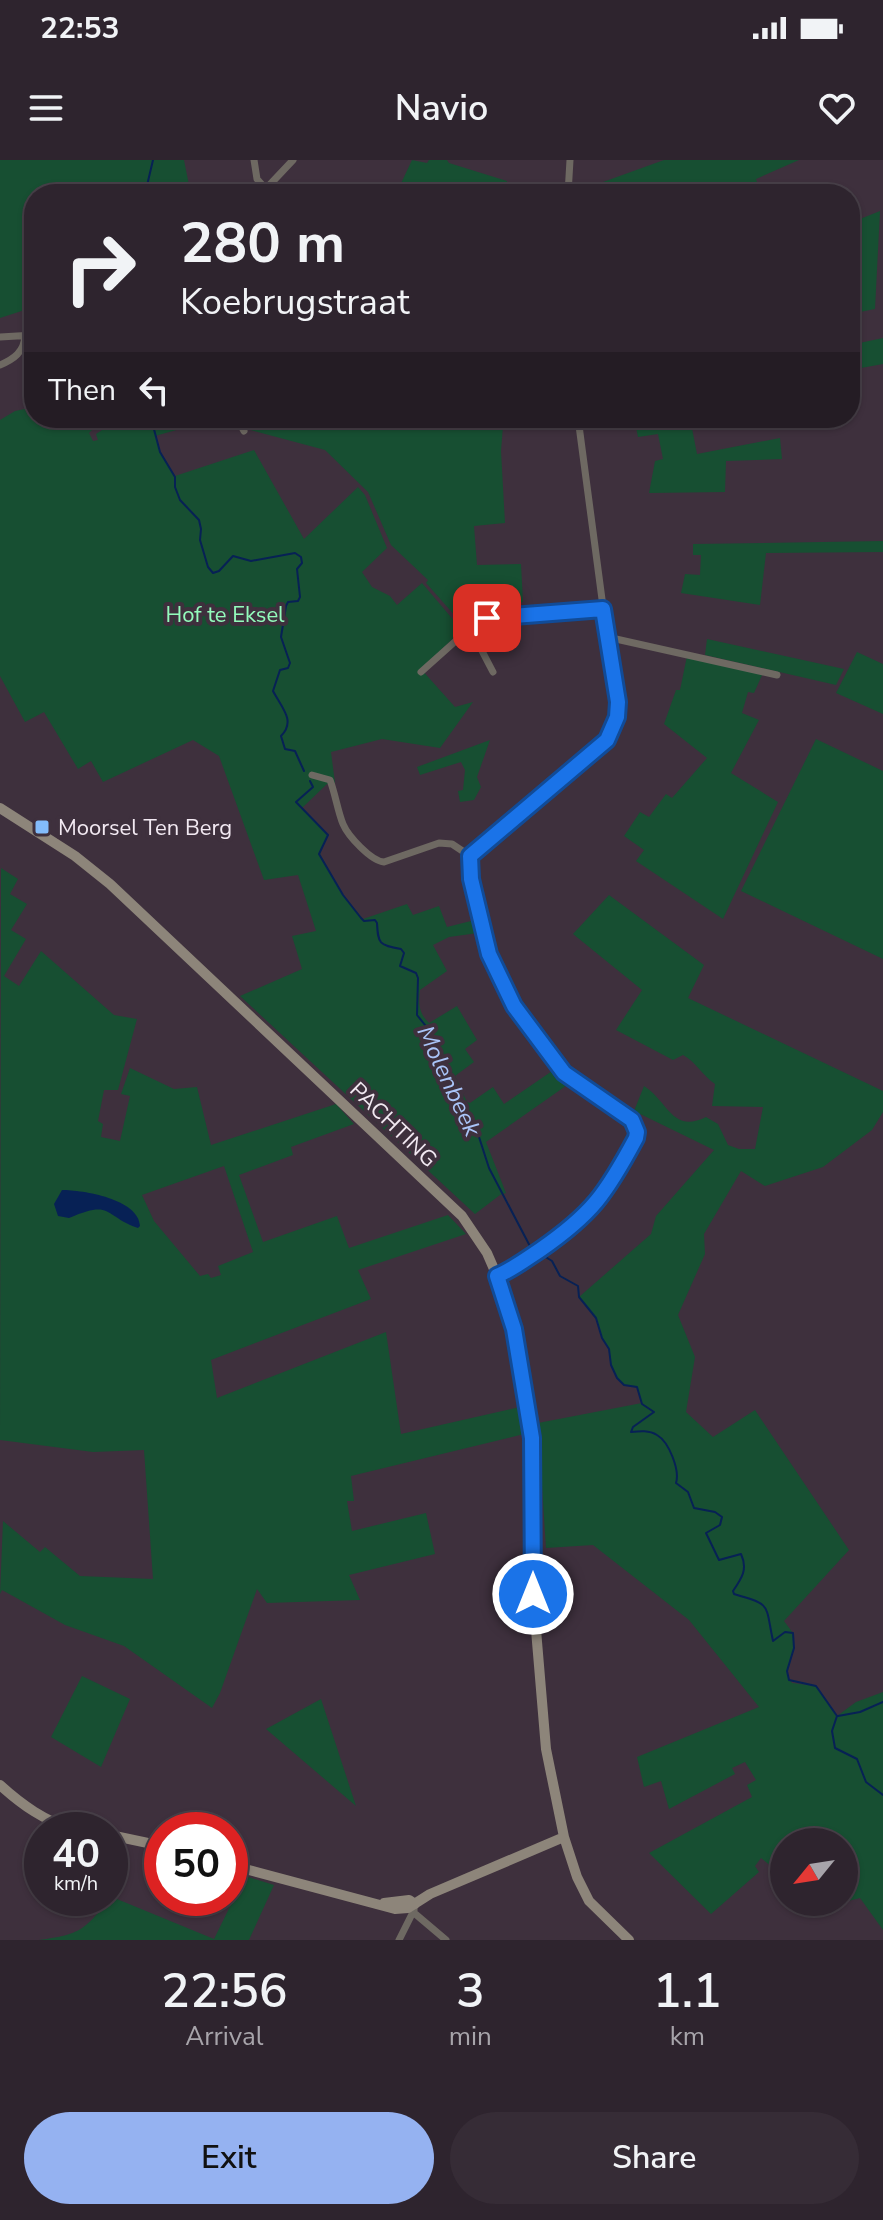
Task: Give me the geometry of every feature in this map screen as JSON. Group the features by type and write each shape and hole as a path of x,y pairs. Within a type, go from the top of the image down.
{"main road":[{"name":"PACHTING","path":"0,808 75,856 110,884 462,1216 487,1253 514,1329 532,1438 533,1594 546,1749 564,1837 577,1877 589,1901 629,1940"},
{"path":"0,1785 33,1812"},
{"path":"248,1870 374,1904 409,1900 414,1908 420,1898 564,1837"}],"street":[{"path":"254,160 260,184"},
{"path":"270,184 293,160"},
{"path":"569,184 570,160"},
{"path":"0,337 24,336"},
{"path":"0,365 24,347"},
{"path":"470,856 607,740 617,717 618,702 579,428"},
{"path":"421,672 470,628 487,618 603,609"},
{"path":"470,628 493,672"},
{"path":"607,637 777,675"},
{"path":"312,775 330,780 344,827 377,862 439,843 452,844 470,856"},
{"path":"470,856 471,879 489,954 514,1006 564,1073 632,1120 637,1132 610,1185 583,1218 518,1267 497,1276"},
{"path":"399,1940 414,1908 446,1940"}],"green space":[{"path":"0,160 184,160 189,184 24,184 24,310 0,318"},
{"path":"412,160 427,163 429,160 447,160 507,181 507,184 401,184"},
{"path":"664,160 799,160 756,179 758,184 603,182"},
{"path":"880,211 875,309 860,312 860,219"},
{"path":"883,338 883,364 860,368 860,343"},
{"name":"Hof te Eksel","path":"24,409 24,428 94,428 89,433 93,441 98,440 96,434 105,428 183,428 155,436 160,452 175,476 254,450 304,539 358,487 365,495 387,548 362,572 372,587 390,596 397,605 422,583 462,630 421,669 455,707 473,702 440,748 382,739 331,752 335,783 327,784 302,808 328,835 320,854 343,895 363,919 407,904 413,915 439,906 447,927 475,920 478,933 449,937 433,945 447,971 420,990 419,1000 421,1012 429,1023 457,1006 477,1040 465,1049 474,1062 455,1076 467,1102 493,1087 504,1104 555,1069 570,1083 486,1142 506,1193 475,1214 240,996 302,969 292,936 316,931 298,875 264,880 219,756 193,740 103,782 91,761 78,769 44,712 25,722 0,676 0,420"},
{"path":"503,428 505,523 474,526 477,565 521,564 523,602 516,603 517,613 473,621 465,627 426,583 428,580 391,545 368,492 325,450 247,429"},
{"path":"636,428 692,428 697,454 780,438 782,459 726,461 725,492 649,493 655,461 663,459 658,434 638,437"},
{"path":"883,541 883,552 766,553 760,605 681,593 685,574 700,575 701,555 693,555 693,544"},
{"path":"707,639 844,669 836,685 705,655"},
{"path":"857,652 883,664 883,714 836,693"},
{"path":"687,656 763,673 754,693 748,692 742,713 759,720 731,773 778,802 723,919 636,861 644,850 624,836 640,812 649,817 666,794 672,798 707,758 664,724 676,690 680,690"},
{"path":"816,739 883,771 883,959 741,891"},
{"path":"490,740 477,777 481,787 474,800 460,802 458,791 463,790 465,770 461,762 420,775 417,767"},
{"path":"1,868 18,879 10,894 27,904 11,930 26,939 4,976 19,986 41,951 114,1015 137,1019 118,1090 104,1090 98,1121 103,1124 101,1137 120,1141 130,1096 121,1094 130,1068 174,1089 197,1087 211,1145 336,1104 354,1124 291,1147 293,1155 239,1175 263,1242 337,1216 349,1248 448,1215 466,1234 358,1270 371,1299 211,1360 217,1398 386,1332 401,1434 520,1407 524,1434 351,1476 354,1501 347,1501 352,1531 426,1513 435,1554 349,1575 360,1600 267,1603 257,1589 212,1708 124,1646 65,1625 2,1590 0,1594 3,1521 40,1552 45,1547 80,1576 153,1579 144,1450 93,1452 0,1440","holes":["224,1166 253,1252 218,1266 221,1275 211,1278 208,1274 200,1276 154,1221 142,1195"]},
{"path":"609,895 704,965 688,998 883,1091 883,1112 872,1130 823,1167 765,1186 741,1171 704,1234 705,1254 678,1315 695,1357 686,1412 713,1437 755,1410 849,1550 784,1621 793,1633 794,1648 787,1675 792,1683 816,1686 837,1716 856,1702 883,1692 883,1930 858,1898 858,1828 770,1828 770,1865 761,1858 755,1866 759,1872 711,1914 649,1853 752,1797 747,1785 756,1780 745,1762 732,1768 735,1774 669,1809 661,1781 644,1787 637,1757 759,1707 689,1620 593,1545 546,1548 538,1423 642,1403 637,1387 624,1385 617,1378 596,1318 579,1297 651,1234 656,1216 714,1150 634,1111 644,1086 678,1119 695,1121 706,1117 718,1124 728,1145 739,1149 755,1149 763,1107 712,1106 715,1084 688,1058 683,1055 673,1060 616,1030 642,990 573,934"},
{"path":"82,1676 130,1699 101,1767 51,1737"},
{"path":"321,1699 356,1806 266,1729"},
{"path":"248,1877 274,1885 249,1940 39,1940 74,1932 96,1916 128,1916 128,1904 144,1910 144,1916 158,1916 214,1939 225,1916 248,1916"}],"water":[{"path":"62,1190 96,1194 120,1203 137,1217 140,1226 138,1228 101,1210 83,1212 69,1218 58,1216 54,1204"}],"waterway":[{"name":"Molenbeek","path":"147,184 153,160"},
{"name":"Molenbeek","path":"154,428 160,452 175,477 180,500 199,520 200,540 208,567 213,573 233,556 251,561 295,553 301,557 302,563 297,569 300,597 286,606 281,637 290,663 288,668 280,670 273,691 287,720 281,736 285,749 295,751 304,771"},
{"name":"Molenbeek","path":"310,781 313,787 296,802 328,835 319,854 343,895 361,918 364,921 375,920 381,942 404,953 400,966 416,973 417,1015 429,1030 454,1098 479,1137 489,1168 532,1250"},
{"name":"Molenbeek","path":"544,1256 552,1261 560,1276 578,1286 579,1297 596,1318 617,1378 624,1385 637,1387 642,1404 654,1412 633,1427 631,1432 654,1433 661,1439 675,1464 676,1483 688,1492 694,1508 715,1512 722,1517 720,1525 706,1533 719,1560 741,1554 744,1569 734,1594 765,1607 773,1641 785,1632 793,1633 794,1648 787,1671 789,1680 816,1686 837,1716 832,1731 835,1748 857,1759 866,1782 883,1795"},
{"path":"838,1716 860,1712 883,1702"}],"place":[{"name":"Moorsel Ten Berg","path":"42,827"}],"route":[{"path":"487,618 603,609 618,702 617,717 607,740 470,856 471,879 485,940 503,988 564,1073 632,1120 637,1132 610,1185 595,1206 571,1229 518,1267 497,1276 514,1329 532,1438 533,1594"}]}
